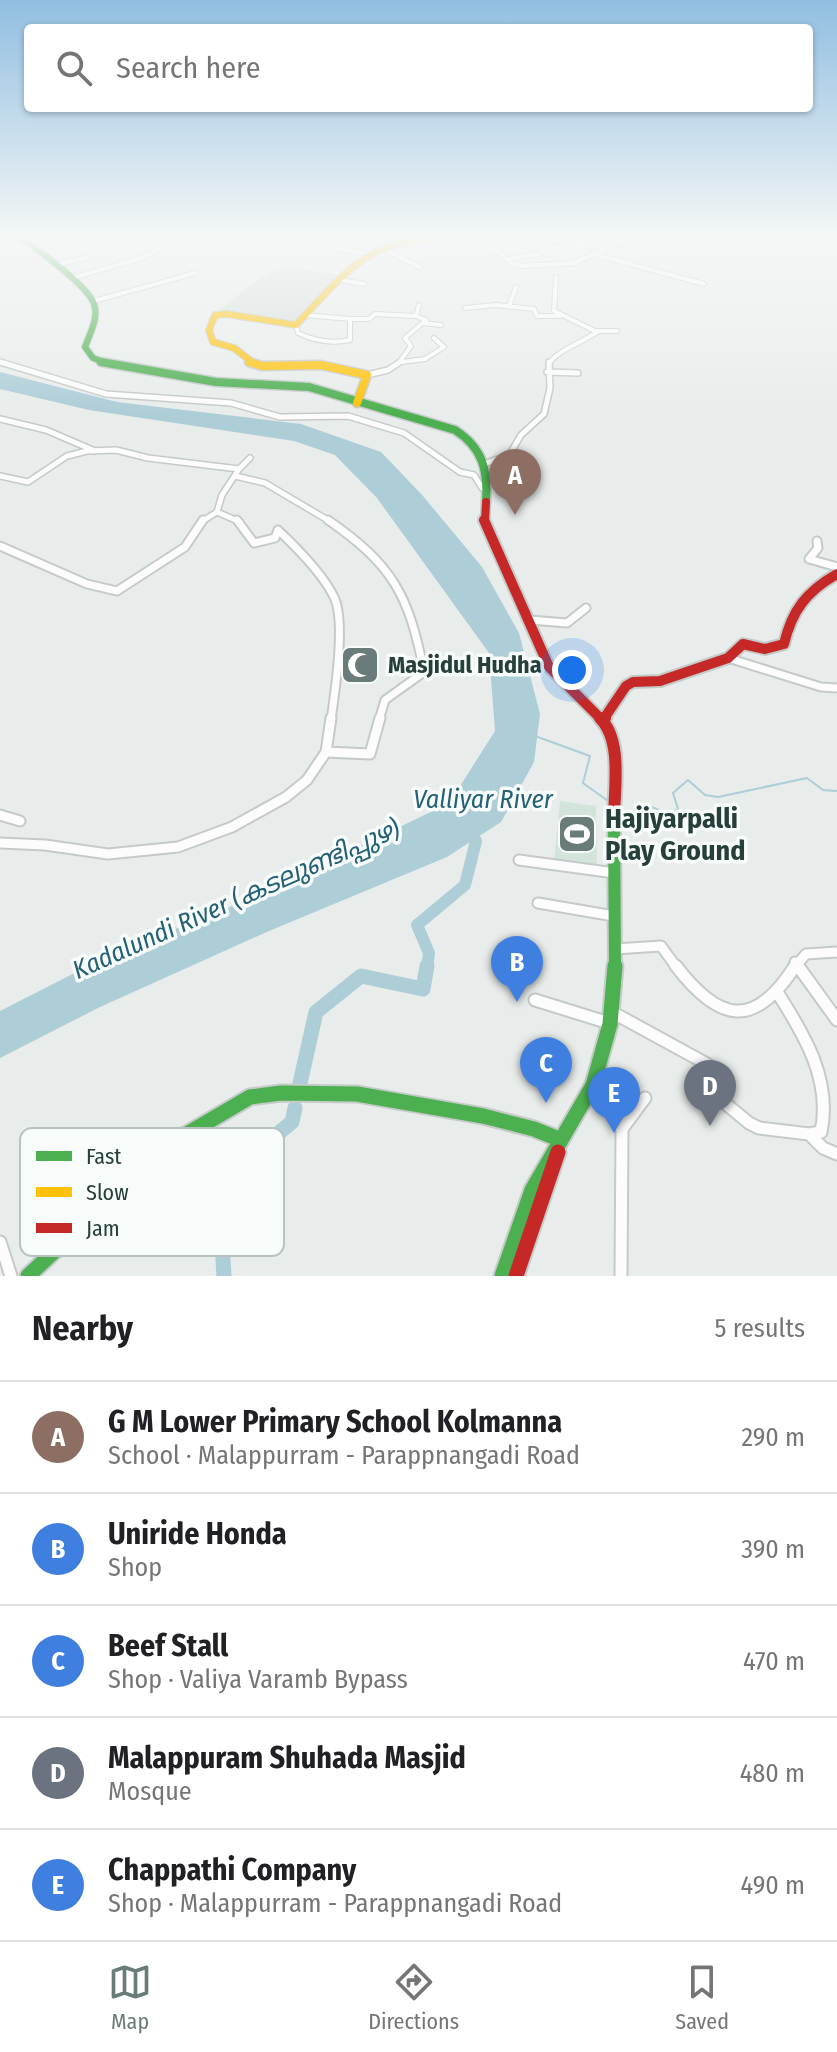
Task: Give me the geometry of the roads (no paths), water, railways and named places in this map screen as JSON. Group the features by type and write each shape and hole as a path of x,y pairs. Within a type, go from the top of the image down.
{"main road":[{"path":"89,296 98,308 85,347 93,358 104,363 179,377 254,385 297,385 455,430 470,438 487,463 484,521 549,667 603,721 613,736 615,949 604,1059 593,1086 546,1163 515,1228 502,1276"},
{"path":"325,296 296,325 227,314 215,315 209,330 213,342 234,348 249,362 262,366 321,365 367,375 357,403"},
{"path":"603,721 626,686 633,682 660,681 728,658 743,644 765,649 784,644 791,608 808,589 832,576"},
{"path":"197,1128 250,1097 281,1093 357,1094 483,1116 534,1129 561,1140"},
{"path":"516,1276 561,1140"},
{"path":"28,1276 49,1256"}],"street":[{"path":"94,301 114,296"},
{"path":"509,306 513,296"},
{"path":"555,296 554,311 597,331 617,331"},
{"path":"416,316 419,305"},
{"path":"465,308 509,306 534,309 537,316 566,316"},
{"path":"305,315 350,319 369,319 375,314 425,317 423,323 405,338 411,346 402,362 388,372 367,375"},
{"path":"296,325 303,337 345,342 351,339 350,319"},
{"path":"423,323 441,325"},
{"path":"487,463 510,454 521,435 544,414 550,388 547,372 549,361 555,355 573,349 597,331"},
{"path":"434,338 444,347"},
{"path":"402,362 425,359 454,343"},
{"path":"0,362 63,378 106,394 231,403 280,417 348,416 361,419 418,441 460,472 474,475 482,488 487,489"},
{"path":"547,372 578,373"},
{"path":"0,419 46,430 97,452"},
{"path":"0,476 28,482 73,453 116,450 237,472 296,500 375,555 388,571 416,635 424,672 385,700 370,754 326,752"},
{"path":"0,546 94,588 117,591 185,547 202,521 217,512 222,495 250,458"},
{"path":"0,843 45,845 108,854 178,847 232,827 286,797 307,780 326,752 339,644 335,598 297,548 277,530 275,538 254,543 247,527 232,516 217,512"},
{"path":"817,541 818,548 809,559 837,567"},
{"path":"832,576 837,584"},
{"path":"530,620 567,623 586,608"},
{"path":"728,658 821,687 837,688"},
{"path":"0,815 20,821"},
{"path":"519,860 615,873"},
{"path":"538,903 615,916"},
{"path":"615,949 631,952 651,945 661,946 681,975 705,999 731,1014 752,1011 777,992 795,962 811,952 837,952"},
{"path":"795,962 837,1020"},
{"path":"610,1011 707,1064 709,1090 749,1123 759,1128 809,1134 821,1132 829,1122 832,1091 815,1050 777,992"},
{"path":"535,1000 609,1023"},
{"path":"593,1086 622,1129 621,1276"},
{"path":"622,1129 645,1098"},
{"path":"809,1134 823,1148 837,1154"},
{"path":"0,1242 11,1276"}],"water":[{"name":"Valliyar River","path":"0,372 117,402 301,424 381,452 423,496 482,567 519,633 540,714 534,762 501,822 447,857 269,931 100,1007 0,1058 0,1011 108,956 247,900 435,810 462,783 495,731 489,653 377,498 335,455 294,441 89,410 0,389"}],"waterway":[{"path":"535,736 590,756 583,783 608,801"},
{"path":"621,812 629,819 649,806 669,814 678,809 673,793 688,780 705,795 718,797 807,778 823,790 837,791"},
{"path":"427,968 429,953 417,925 465,885 476,841 468,827"},
{"path":"298,1092 316,1012 361,976 423,989 427,966"},
{"path":"284,1129 292,1122 295,1108"},
{"path":"223,1256 224,1276"}],"place":[{"name":"G M Lower Primary School Kolmanna","path":"515,515"},
{"name":"Masjidul Hudha","path":"360,665"},
{"name":"Hajiyarpalli Play Ground","path":"577,834"},
{"name":"Uniride Honda","path":"517,1002"},
{"name":"Beef Stall","path":"546,1103"},
{"name":"Malappuram Shuhada Masjid","path":"710,1126"},
{"name":"Chappathi Company","path":"614,1133"}],"water label":[{"name":"Kadalundi River (കടലുണ്ടിപ്പുഴ)","path":"236,899"}]}
